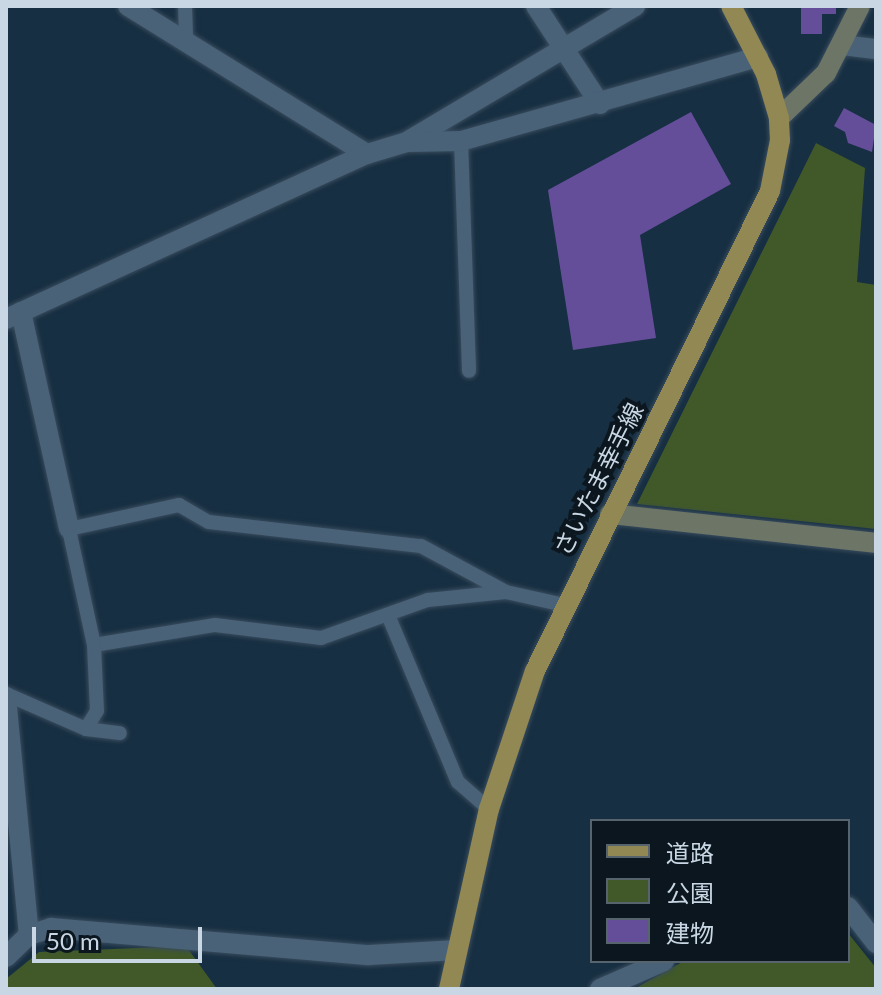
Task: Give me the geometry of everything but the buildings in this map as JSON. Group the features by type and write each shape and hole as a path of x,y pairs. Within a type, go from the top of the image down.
{"main road":[{"name":"さいたま幸手線","path":"449,989 489,809 508,739 564,605 759,215 777,167 779,118 758,57 731,6"}],"street":[{"path":"128,6 367,154"},
{"path":"536,6 600,104"},
{"path":"69,529 14,316 367,154 407,142 635,6"},
{"path":"779,118 826,73 860,6"},
{"path":"842,45 876,49"},
{"path":"407,142 461,141 758,57"},
{"path":"610,514 876,543"},
{"path":"6,696 13,862 29,935"},
{"path":"850,910 876,943"},
{"path":"6,957 29,935 51,928 369,955 457,950"},
{"path":"600,989 659,963"}],"lane":[{"path":"185,6 186,43"},
{"path":"461,141 469,371"},
{"path":"86,729 97,711 94,645 69,529 179,505 209,522 421,546 506,592 564,605"},
{"path":"94,645 215,625 321,638 428,600 506,592"},
{"path":"388,615 458,782 489,809"},
{"path":"6,696 86,729 120,733"}],"green space":[{"path":"816,143 865,168 857,282 876,285 876,529 637,504"},
{"path":"850,936 876,968 876,986 871,989 634,989 680,963 850,963"},
{"path":"186,946 217,989 6,989 6,979 39,952"}]}
